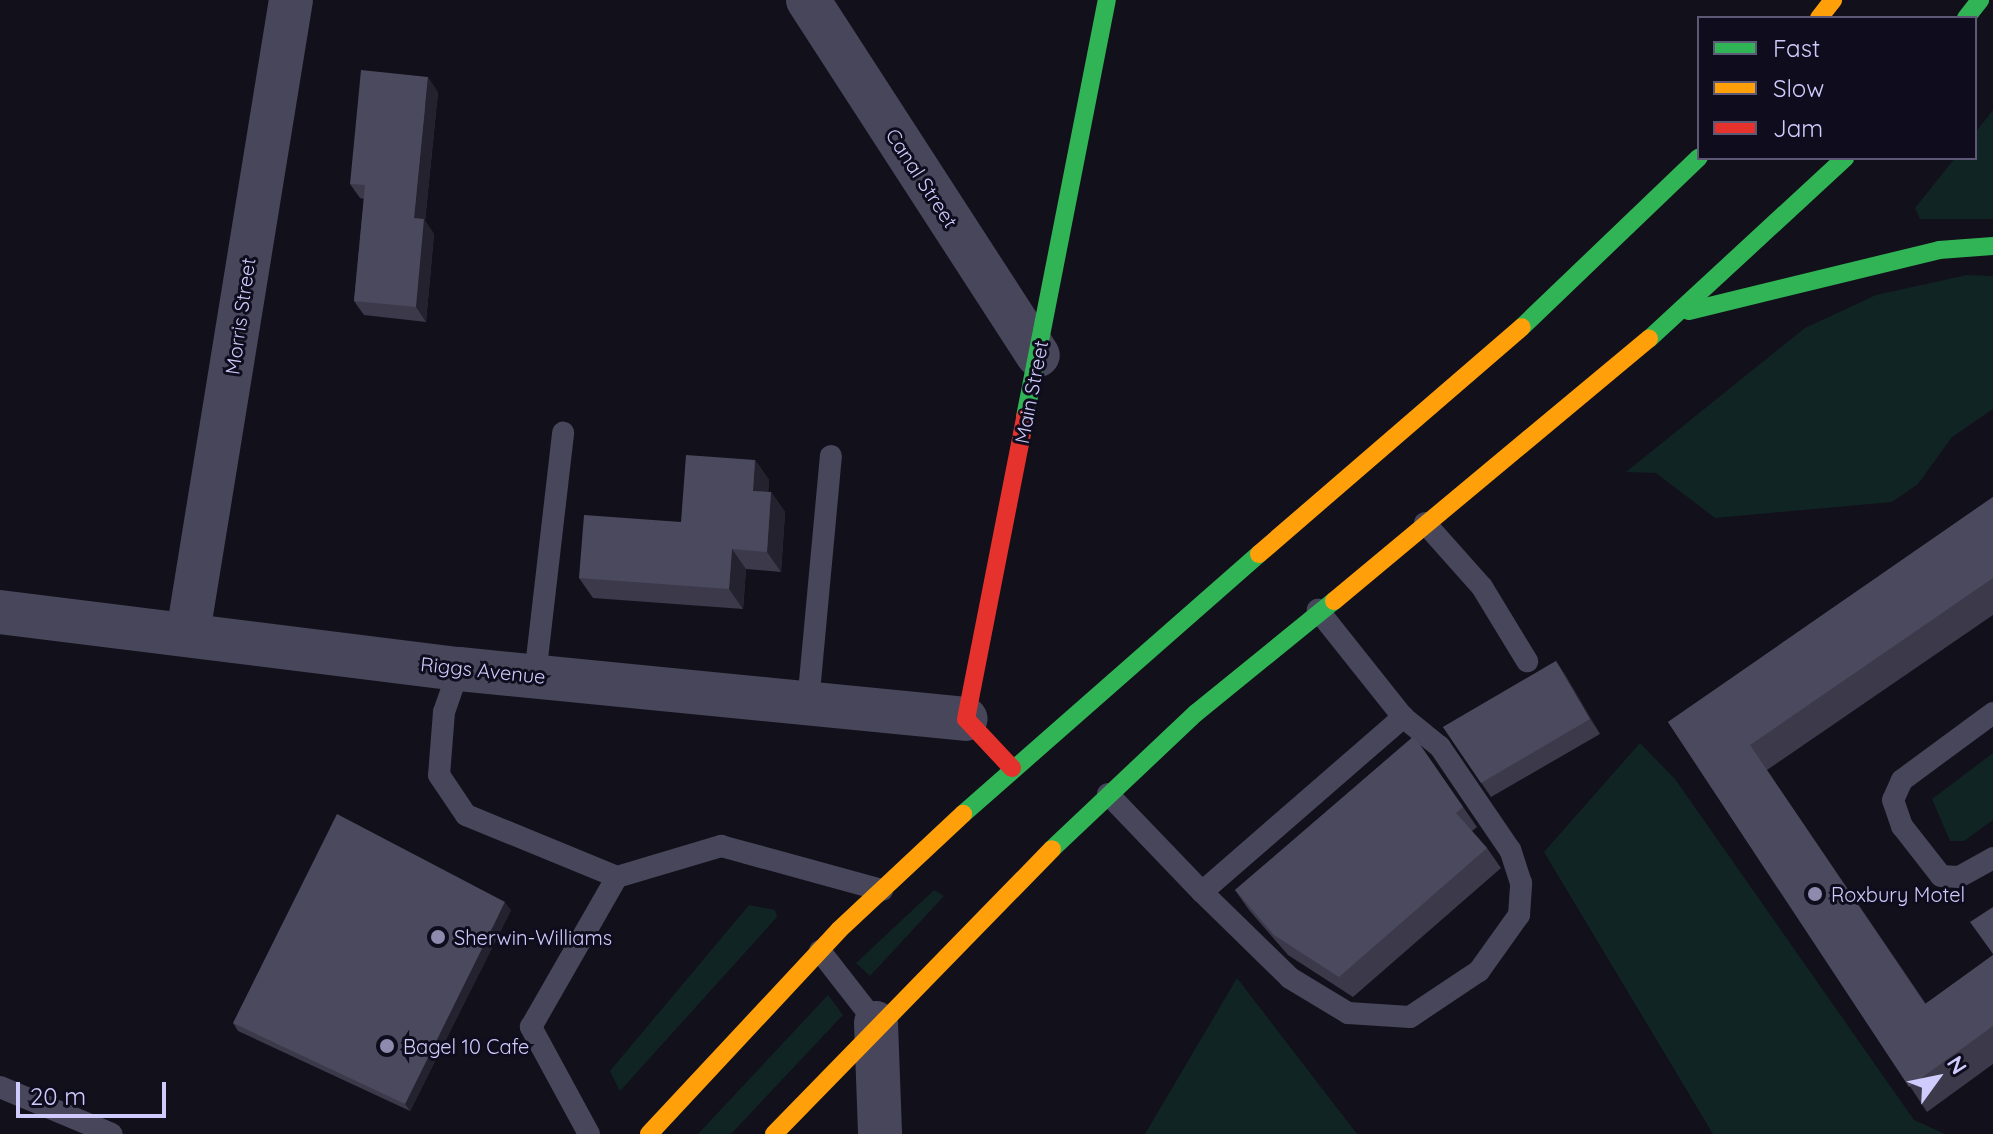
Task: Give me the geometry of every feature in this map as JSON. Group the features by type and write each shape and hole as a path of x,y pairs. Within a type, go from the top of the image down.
{"main road":[{"name":"Main Street","path":"966,719 1107,0"},
{"path":"1821,16 1833,0"},
{"path":"1968,16 1980,0"},
{"path":"649,1134 820,951 1012,768 1573,283 1697,159"},
{"path":"774,1134 876,1023 1108,794 1318,610 1682,312 1843,160"},
{"path":"1682,312 1939,250 1993,246"},
{"path":"966,719 1012,768"}],"street":[{"name":"Morris Street","path":"188,633 291,0"},
{"name":"Canal Street","path":"808,0 1038,355"},
{"name":"Riggs Avenue","path":"0,612 459,669 966,719"},
{"path":"876,1023 880,1134"}],"lane":[{"path":"535,676 563,433"},
{"path":"808,703 831,456"},
{"path":"1425,523 1482,587 1527,661"},
{"path":"1108,794 1290,978 1348,1013 1410,1017 1479,971 1519,915 1521,883 1510,850 1440,747 1403,717 1318,610"},
{"path":"459,669 444,712 440,759 449,798 488,826 617,877 721,846 882,890"},
{"path":"1993,713 1908,775 1893,800 1902,826 1941,876 1959,877 1993,858"},
{"path":"1202,892 1403,717"},
{"path":"589,1134 531,1027 617,877"},
{"path":"820,951 876,1023"},
{"path":"0,1087 112,1134"}],"green space":[{"path":"1993,110 1993,219 1920,219 1915,208 1953,160 1977,160 1977,130"},
{"path":"1967,275 1993,276 1993,409 1952,437 1918,484 1892,502 1715,518 1656,473 1626,472 1805,328 1876,295"},
{"path":"1640,743 1675,779 1914,1120 1945,1134 1713,1134 1544,852"},
{"path":"1993,753 1993,820 1964,841 1950,841 1932,799"},
{"path":"934,890 944,896 870,976 856,963"},
{"path":"749,905 775,910 777,917 620,1091 610,1071"},
{"path":"1237,978 1357,1134 1145,1134"},
{"path":"828,995 843,1015 731,1134 698,1134"}],"building":[{"path":"361,70 428,77 414,218 424,219 416,307 354,301 365,185 350,184"},
{"path":"686,455 755,460 753,491 771,492 767,552 732,549 729,589 579,578 584,515 681,522"},
{"name":"Roxbury Motel","path":"1993,497 1993,578 1750,745 1925,1004 1993,955 1993,1026 1909,1087 1668,722"},
{"path":"1556,661 1590,719 1481,783 1443,727"},
{"path":"1414,736 1463,807 1456,813 1487,848 1339,977 1274,935 1235,890"},
{"path":"337,814 505,902 405,1104 233,1023"},
{"path":"1993,907 1993,954 1970,922"}],"traffic: fast":[{"path":"1025,417 1107,0"},
{"path":"1968,16 1980,0"},
{"path":"1522,327 1697,159"},
{"path":"1649,339 1843,160"},
{"path":"1689,311 1939,250 1993,246"},
{"path":"963,814 1259,554"},
{"path":"1052,849 1196,713 1334,601"}],"traffic: slow":[{"path":"1821,16 1833,0"},
{"path":"1259,554 1522,327"},
{"path":"1334,601 1649,339"},
{"path":"649,1134 839,930 963,814"},
{"path":"774,1134 1052,849"}],"traffic: jam":[{"path":"1012,768 966,719 1025,417"}],"place":[{"name":"Roxbury Motel","path":"1815,894"},
{"name":"Sherwin-Williams","path":"438,937"},
{"name":"Bagel 10 Cafe","path":"387,1046"}]}
